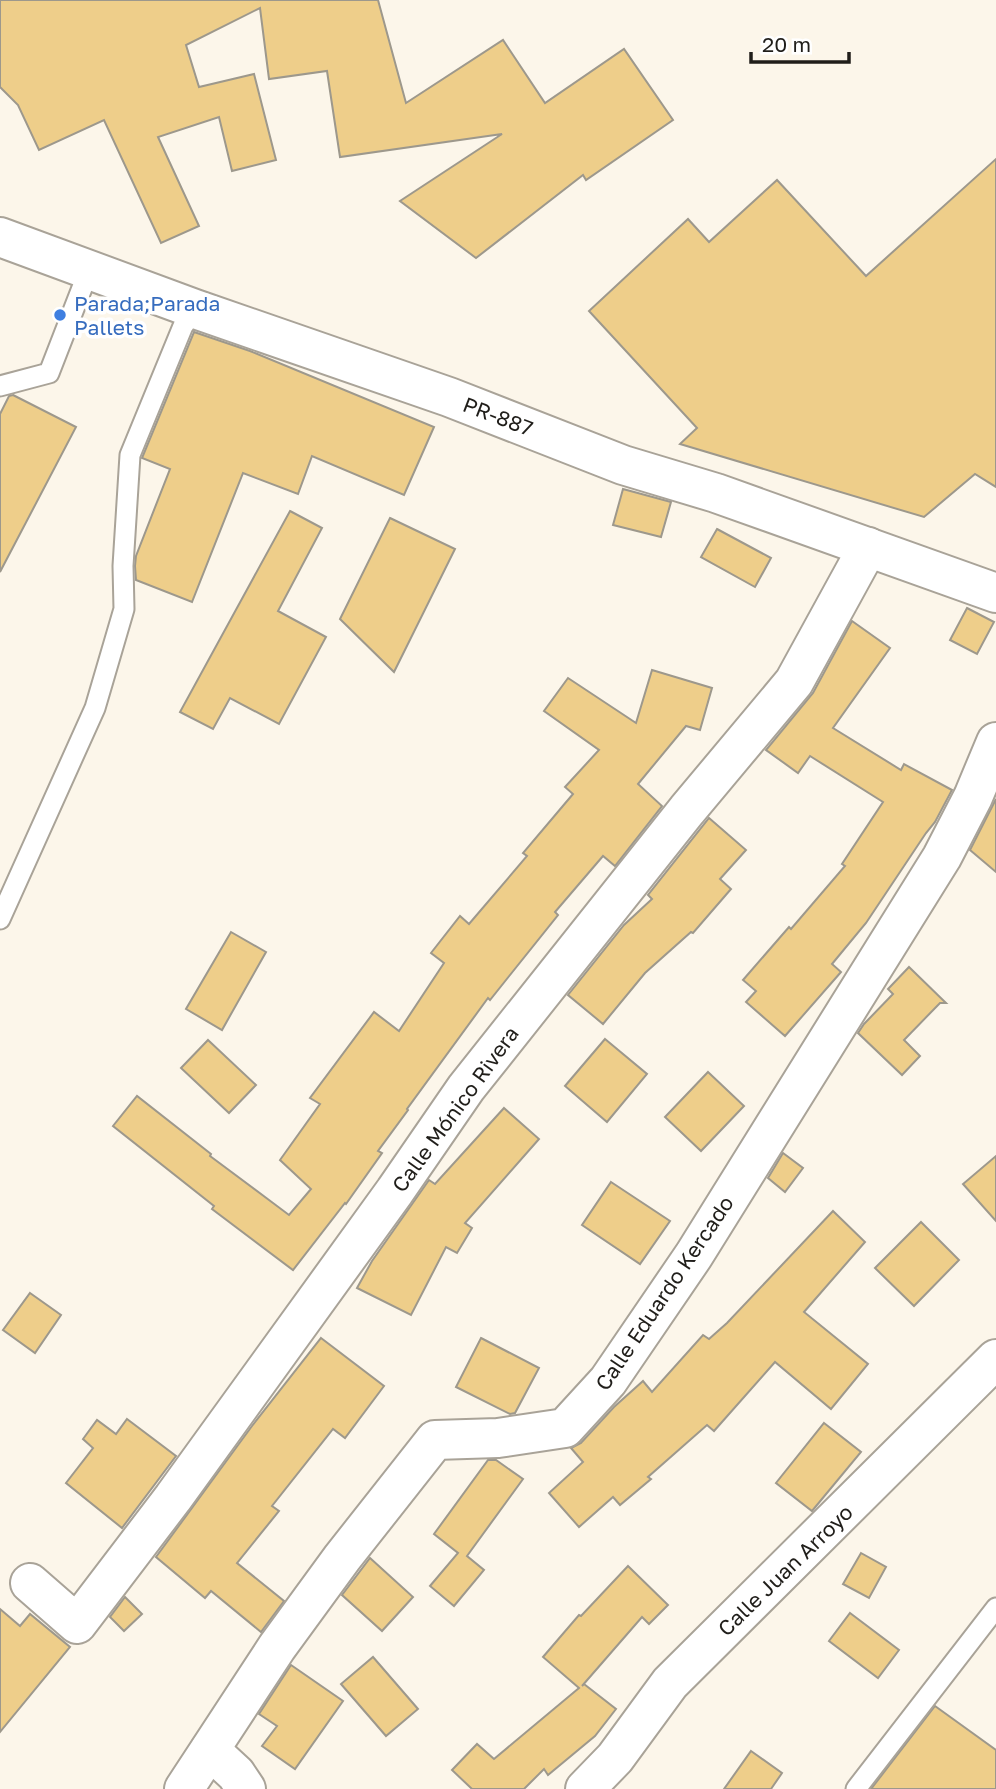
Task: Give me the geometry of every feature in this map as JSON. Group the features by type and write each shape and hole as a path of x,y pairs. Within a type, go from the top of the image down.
{"street":[{"name":"PR-887","path":"0,237 195,309 449,397 623,466 716,493 996,593"},
{"name":"Calle Mónico Rivera","path":"30,1583 77,1624 173,1498 395,1191 466,1088 687,810 794,682 868,547"},
{"name":"Calle Eduardo Kercado","path":"184,1789 277,1647 342,1558 436,1440 498,1438 565,1428 608,1381 694,1255 942,857 973,797 996,742"},
{"name":"Calle Juan Arroyo","path":"585,1789 615,1758 670,1683 996,1359"},
{"path":"210,1750 236,1774 246,1789"}],"lane":[{"path":"0,386 50,373 89,270"},
{"path":"0,919 94,708 124,609 123,566 130,455 183,326 195,309"},
{"path":"856,1789 996,1608"}],"building":[{"path":"0,0 378,0 406,103 503,40 545,103 624,49 673,120 586,180 583,175 476,258 400,201 502,134 340,157 327,71 269,79 260,8 186,45 199,87 254,74 276,160 232,171 219,117 158,137 199,226 161,243 104,120 39,150 18,105 0,87"},
{"path":"996,159 996,487 975,474 924,517 680,444 697,428 589,311 688,219 709,242 777,180 866,276"},
{"path":"194,332 250,351 434,427 404,495 312,456 298,494 243,473 192,602 136,580 135,566 136,556 170,469 142,458"},
{"path":"13,395 76,427 0,572 0,414 9,396"},
{"path":"623,489 671,502 661,537 613,525"},
{"path":"290,511 322,528 278,611 326,637 279,724 230,698 213,729 180,712"},
{"path":"390,518 455,549 394,672 340,619"},
{"path":"717,529 771,558 755,587 701,557"},
{"path":"967,608 994,622 977,654 950,640"},
{"path":"852,621 890,648 833,728 901,770 904,764 952,790 935,822 866,923 832,964 841,972 785,1036 746,1002 756,991 743,980 845,866 842,864 883,802 810,756 798,773 766,750 813,693"},
{"path":"652,670 712,688 700,730 686,726 638,784 662,806 615,866 603,856 555,912 558,915 490,1000 488,998 378,1151 382,1153 346,1204 293,1270 212,1209 214,1206 113,1126 137,1096 211,1154 210,1156 289,1215 311,1189 280,1160 320,1104 310,1098 374,1012 399,1031 444,963 431,953 460,916 469,924 527,856 523,853 573,794 565,787 599,750 544,711 568,678 636,723"},
{"path":"996,799 996,872 970,850"},
{"path":"709,818 746,850 720,879 731,889 693,933 645,973 603,1024 568,995 624,925 652,899 648,895"},
{"path":"231,932 266,952 222,1030 186,1009"},
{"path":"909,967 946,1003 940,1003 904,1040 920,1056 902,1075 858,1033 893,994 888,989"},
{"path":"605,1039 647,1074 607,1122 565,1086"},
{"path":"208,1040 256,1085 229,1113 181,1068"},
{"path":"708,1072 744,1106 701,1151 665,1117"},
{"path":"504,1108 539,1139 465,1223 472,1228 457,1253 446,1247 411,1315 357,1288 372,1261 429,1180 435,1184"},
{"path":"783,1153 803,1168 785,1192 768,1178"},
{"path":"996,1156 996,1221 963,1184"},
{"path":"611,1182 670,1221 640,1264 582,1225"},
{"path":"833,1211 865,1242 804,1312 868,1364 831,1409 775,1362 714,1431 707,1425 620,1505 613,1497 579,1527 549,1493 583,1462 571,1448 581,1443 614,1407 643,1381 652,1392 703,1335 709,1339 727,1323"},
{"path":"921,1222 959,1260 914,1306 875,1268"},
{"path":"30,1293 61,1315 35,1353 3,1330"},
{"path":"321,1338 384,1386 345,1438 333,1429 272,1506 279,1511 237,1563 284,1601 261,1632 211,1591 205,1598 156,1557 252,1426"},
{"path":"481,1338 539,1368 515,1413 510,1414 456,1387"},
{"path":"127,1419 176,1456 122,1528 66,1483 93,1448 83,1439 97,1420 116,1434"},
{"path":"824,1423 861,1452 812,1511 776,1483"},
{"path":"488,1460 496,1460 523,1479 467,1556 484,1570 454,1606 430,1586 458,1553 434,1534"},
{"path":"861,1553 886,1567 869,1598 843,1584"},
{"path":"370,1558 413,1597 382,1631 342,1595"},
{"path":"628,1566 668,1605 649,1624 642,1617 582,1686 584,1684 616,1709 595,1736 548,1775 544,1769 524,1789 472,1789 452,1770 477,1744 494,1759 579,1688 543,1657 579,1615 581,1616"},
{"path":"125,1597 142,1614 124,1631 110,1617"},
{"path":"0,1609 20,1626 30,1614 70,1647 0,1732"},
{"path":"850,1613 899,1650 878,1678 829,1641"},
{"path":"373,1657 418,1709 386,1736 341,1684"},
{"path":"291,1665 343,1701 295,1769 262,1746 277,1726 259,1714"},
{"path":"935,1706 996,1750 996,1789 871,1789"},
{"path":"751,1751 782,1773 771,1789 724,1789"}],"place":[{"name":"Parada;Parada Pallets","path":"60,315"}]}
